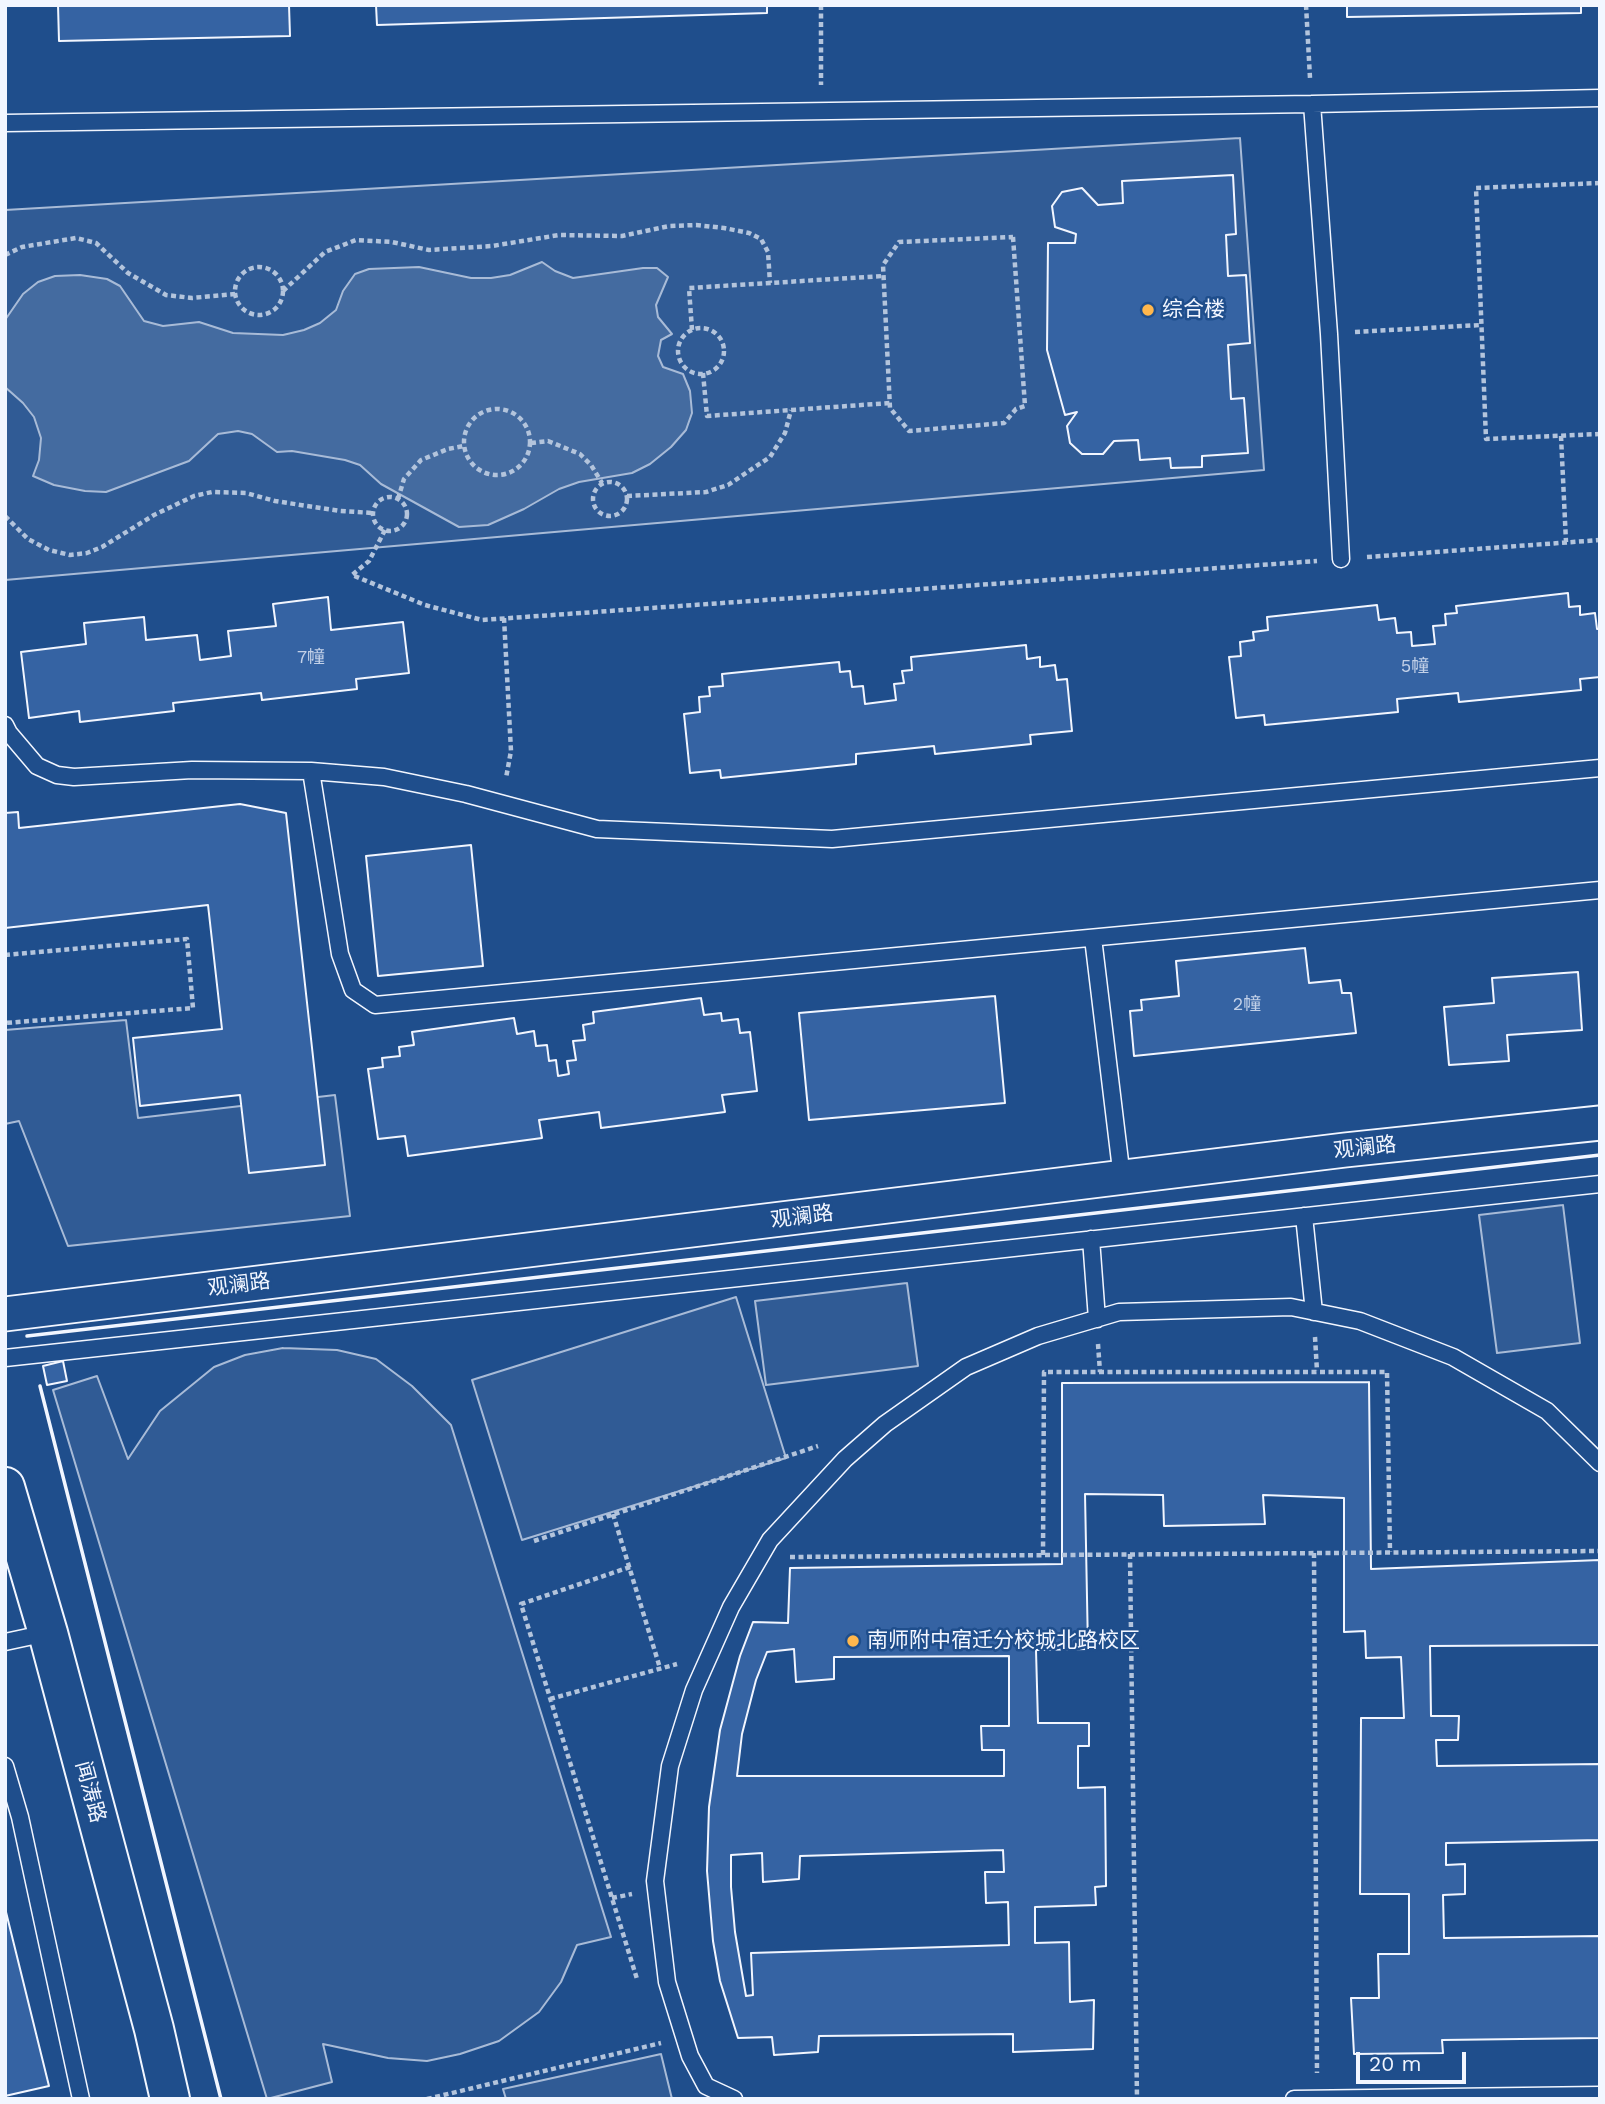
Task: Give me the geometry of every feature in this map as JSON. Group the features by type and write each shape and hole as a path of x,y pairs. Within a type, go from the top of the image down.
{"street":[{"name":"观澜路","path":"5,1314 1345,1150 1600,1123"},
{"name":"闻涛路","path":"5,1487 48,1633 154,2029 170,2099"}],"lane":[{"path":"5,123 1600,98"},
{"path":"1312,104 1329,334 1341,559"},
{"path":"5,725 37,766 57,775 74,777 192,770 311,771 384,778 491,801 597,829 832,839 1600,768"},
{"path":"311,771 340,954 353,990 375,1005 1600,890"},
{"path":"1093,938 1122,1178"},
{"path":"5,1357 1600,1184"},
{"path":"1304,1216 1314,1312"},
{"path":"1091,1239 1097,1318"},
{"path":"734,2099 706,2086 690,2056 667,1982 655,1881 670,1766 694,1690 731,1607 771,1540 836,1469 885,1424 966,1367 1038,1336 1097,1318 1119,1312 1291,1307 1360,1321 1453,1357 1547,1411 1600,1463"},
{"path":"5,1642 48,1633"},
{"path":"5,1766 20,1817 80,2099"},
{"path":"1294,2099 1600,2095"}],"path":[{"path":"821,5 821,112"},
{"path":"1306,5 1312,104"},
{"path":"1600,183 1476,188 1486,439 1600,435"},
{"path":"284,291 278,276 258,267 238,279 235,294 242,308 257,315 272,312 282,299 284,291 325,252 356,240 392,242 429,250 492,246 559,235 622,236 668,226 696,225 749,233 761,239 768,252 770,284"},
{"path":"1013,237 1025,406 1016,409 1004,423 909,431 890,408 883,276 883,265 899,242 1013,237"},
{"path":"5,255 22,247 76,238 96,243 128,274 166,295 192,298 235,294"},
{"path":"692,330 689,288 883,276"},
{"path":"1329,334 1481,325"},
{"path":"692,330 708,330 720,339 723,354 716,368 703,373 689,370 680,360 678,346 692,330"},
{"path":"703,373 707,416 890,403"},
{"path":"495,408 516,414 525,422 531,443 523,464 504,474 483,472 474,466 467,457 464,446 468,424 475,416 495,408"},
{"path":"627,496 706,492 728,485 770,457 785,433 790,410"},
{"path":"1562,436 1566,542"},
{"path":"531,443 548,441 580,454 591,465 602,483"},
{"path":"398,499 404,479 421,460 448,449 464,446"},
{"path":"602,483 618,484 627,496 625,508 617,515 605,516 593,503 594,492 602,483"},
{"path":"5,516 28,539 49,550 69,555 87,553 102,547 154,515 194,496 212,492 246,493 275,501 373,513"},
{"path":"381,499 398,499 407,512 405,523 396,529 385,530 376,524 374,508 381,499"},
{"path":"385,530 369,561 352,575 425,605 482,620 1600,540"},
{"path":"491,801 509,770 511,751 504,618"},
{"path":"5,955 187,939 193,1008 5,1023"},
{"path":"1043,1555 1044,1372 1387,1371 1390,1552"},
{"path":"534,1541 820,1445"},
{"path":"613,1514 660,1668"},
{"path":"761,1557 1600,1551"},
{"path":"1314,1553 1317,2099"},
{"path":"1129,1554 1138,2099"},
{"path":"630,1567 521,1604 641,1991"},
{"path":"550,1699 710,1655"},
{"path":"426,2099 684,2037"}],"shaded area":[{"path":"1240,138 1264,470 5,580 5,210"},
{"path":"542,262 573,278 643,268 657,268 668,277 656,305 658,317 672,334 661,340 658,356 663,367 683,374 690,391 692,413 686,430 671,447 650,464 632,473 579,482 559,489 488,525 459,527 381,484 360,465 292,451 277,452 252,434 238,431 218,434 189,461 106,492 54,485 33,476 39,460 41,438 34,417 5,387 5,320 23,294 38,282 55,276 80,275 107,279 120,286 144,321 163,326 199,322 233,333 283,335 320,323 336,310 343,291 355,274 369,269 419,267 471,278 491,278 510,275"},
{"path":"126,1020 138,1118 335,1095 350,1216 68,1246 19,1121 5,1124 5,1030"},
{"path":"1563,1205 1580,1343 1497,1353 1479,1215"},
{"path":"907,1283 918,1366 766,1385 755,1301"},
{"path":"736,1297 786,1458 522,1540 472,1380"},
{"path":"283,1348 337,1350 376,1359 412,1386 451,1425 611,1937 577,1945 561,1982 539,2012 499,2041 427,2061 388,2058 323,2044 332,2082 267,2099 53,1390 97,1376 128,1459 160,1411 214,1367 245,1355"},
{"path":"661,2054 672,2099 506,2099 503,2089"}],"building":[{"path":"58,5 289,5 290,36 59,41"},
{"path":"376,5 767,5 767,13 377,25"},
{"path":"1347,5 1581,5 1581,13 1347,17"},
{"name":"综合楼","path":"1233,175 1236,234 1226,235 1228,276 1246,275 1250,343 1228,345 1231,399 1244,398 1248,453 1202,456 1202,467 1171,468 1170,458 1140,460 1138,440 1114,441 1103,454 1082,454 1070,443 1067,426 1077,412 1065,415 1047,350 1048,243 1075,243 1076,234 1055,227 1052,206 1062,192 1082,188 1098,205 1123,203 1122,181"},
{"path":"1568,593 1569,607 1580,606 1580,615 1595,613 1597,629 1600,629 1600,677 1580,679 1581,690 1459,702 1458,693 1397,699 1398,712 1265,725 1264,715 1236,718 1229,657 1241,656 1240,642 1254,640 1253,632 1268,630 1267,617 1377,605 1379,620 1395,618 1397,633 1411,632 1412,646 1435,644 1433,626 1446,625 1445,614 1457,613 1456,606"},
{"path":"328,597 331,630 403,622 409,673 356,679 357,689 262,700 261,693 173,703 174,711 80,722 79,711 29,718 21,652 86,644 84,623 144,617 146,640 197,635 200,660 231,656 228,631 276,626 273,604"},
{"path":"1026,645 1027,659 1040,657 1040,667 1055,665 1057,680 1067,679 1072,731 1030,735 1031,744 935,754 934,746 856,754 856,764 721,778 720,770 690,773 684,714 700,712 699,697 710,696 709,687 723,686 722,674 839,662 840,672 850,671 852,687 863,686 865,704 896,700 894,684 904,683 902,671 912,670 911,657"},
{"path":"240,804 286,813 325,1165 249,1173 240,1095 140,1106 133,1038 222,1029 208,905 5,928 5,813 18,812 19,828"},
{"path":"471,845 483,966 378,976 366,856"},
{"path":"1305,948 1309,983 1340,980 1342,993 1351,993 1356,1033 1134,1056 1130,1011 1142,1010 1141,1000 1179,996 1176,961"},
{"path":"1578,972 1582,1030 1507,1035 1509,1061 1449,1065 1444,1007 1494,1003 1492,978"},
{"path":"995,996 1005,1103 809,1120 799,1013"},
{"path":"701,998 704,1015 721,1013 722,1021 738,1019 740,1033 750,1032 757,1091 722,1095 725,1112 601,1128 599,1112 539,1120 542,1138 408,1156 405,1136 378,1139 368,1069 383,1067 382,1058 400,1056 399,1047 414,1045 412,1032 514,1018 517,1034 534,1031 536,1046 547,1045 549,1061 556,1060 558,1076 569,1074 567,1061 576,1060 573,1041 585,1040 583,1025 594,1023 593,1012"},
{"path":"63,1361 67,1381 47,1385 43,1366"},
{"path":"1369,1382 1371,1569 1600,1560 1600,1645 1430,1646 1431,1716 1459,1716 1458,1740 1436,1740 1437,1766 1600,1764 1600,1840 1446,1843 1446,1865 1465,1864 1465,1894 1443,1895 1444,1938 1600,1936 1600,2038 1442,2040 1443,2053 1354,2054 1351,1998 1379,1998 1378,1954 1409,1954 1409,1894 1360,1894 1361,1718 1404,1718 1401,1657 1366,1658 1365,1631 1344,1632 1344,1498 1263,1495 1265,1524 1164,1526 1163,1495 1085,1494 1088,1649 1036,1650 1038,1723 1089,1723 1089,1746 1078,1746 1078,1788 1105,1787 1106,1886 1095,1887 1096,1905 1035,1907 1035,1943 1069,1942 1070,2002 1094,2000 1093,2049 1013,2052 1013,2034 819,2036 818,2052 774,2055 772,2037 738,2038 720,1981 713,1941 707,1871 709,1807 720,1730 740,1656 753,1622 788,1623 790,1568 1062,1564 1062,1383","holes":["794,1649 796,1682 834,1679 834,1657 1009,1656 1009,1726 981,1726 982,1750 1004,1750 1004,1776 737,1776 742,1734 756,1680 767,1652","1003,1850 1004,1872 985,1872 986,1903 1008,1902 1009,1945 751,1953 753,1995 746,1996 735,1932 731,1855 762,1853 763,1882 799,1879 800,1856"]},
{"path":"5,1908 49,2086 5,2096"}],"wall":[{"path":"27,1336 1600,1155"},
{"path":"40,1386 221,2099"}],"place":[{"name":"综合楼","path":"1148,310"},
{"name":"南师附中宿迁分校城北路校区","path":"853,1641"}]}
